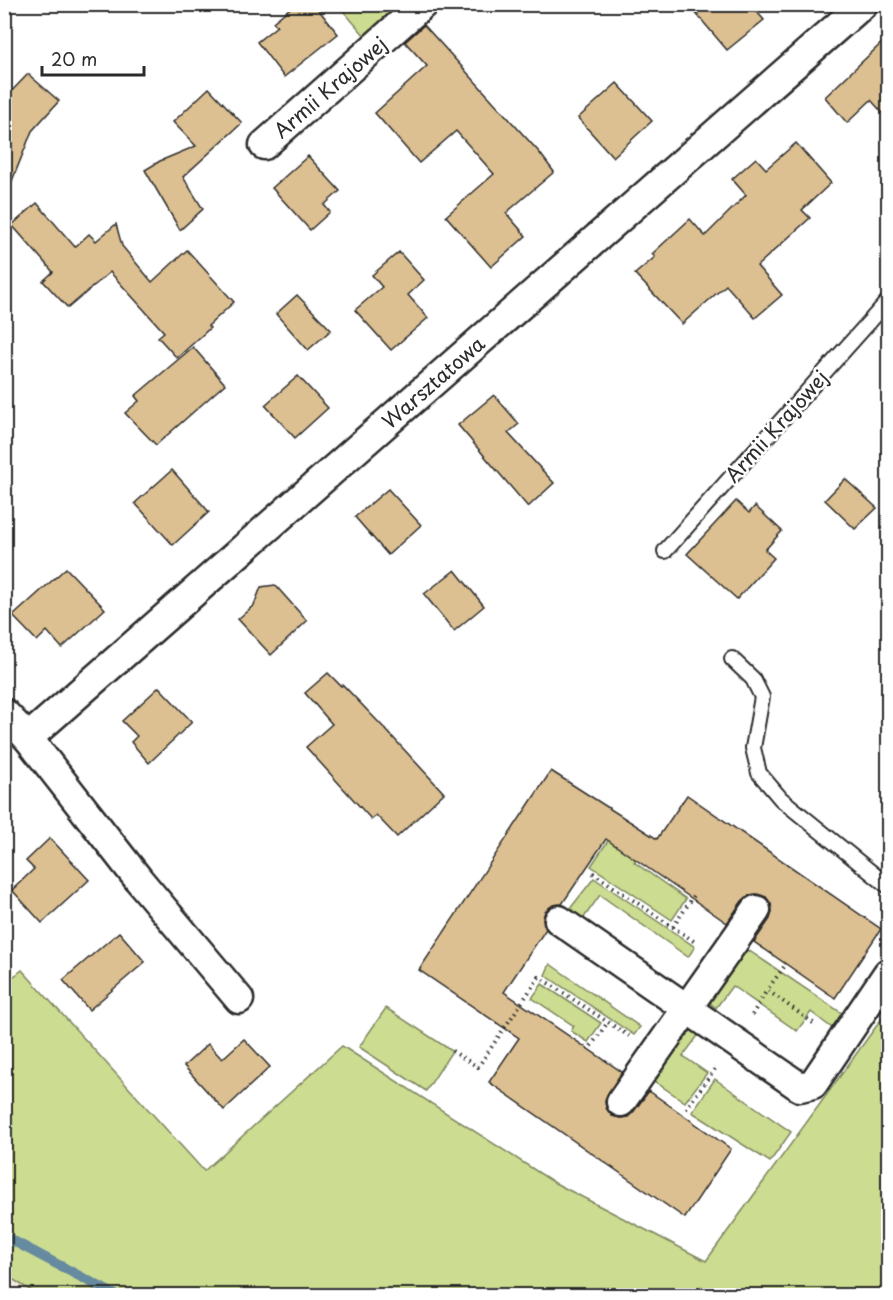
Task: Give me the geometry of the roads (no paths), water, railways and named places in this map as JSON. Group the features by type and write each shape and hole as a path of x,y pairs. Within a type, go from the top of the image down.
{"street":[{"name":"Armii Krajowej","path":"264,145 423,4"},
{"name":"Warsztatowa","path":"28,738 863,4"},
{"path":"4,713 28,738 139,880 239,999"},
{"path":"621,1102 756,910"},
{"path":"559,920 800,1087 813,1084 888,973"}],"lane":[{"name":"Armii Krajowej","path":"665,551 888,301"},
{"path":"732,659 753,679 762,697 753,748 759,773 781,799 888,886"}],"waterway":[{"path":"4,1236 117,1296"}]}
